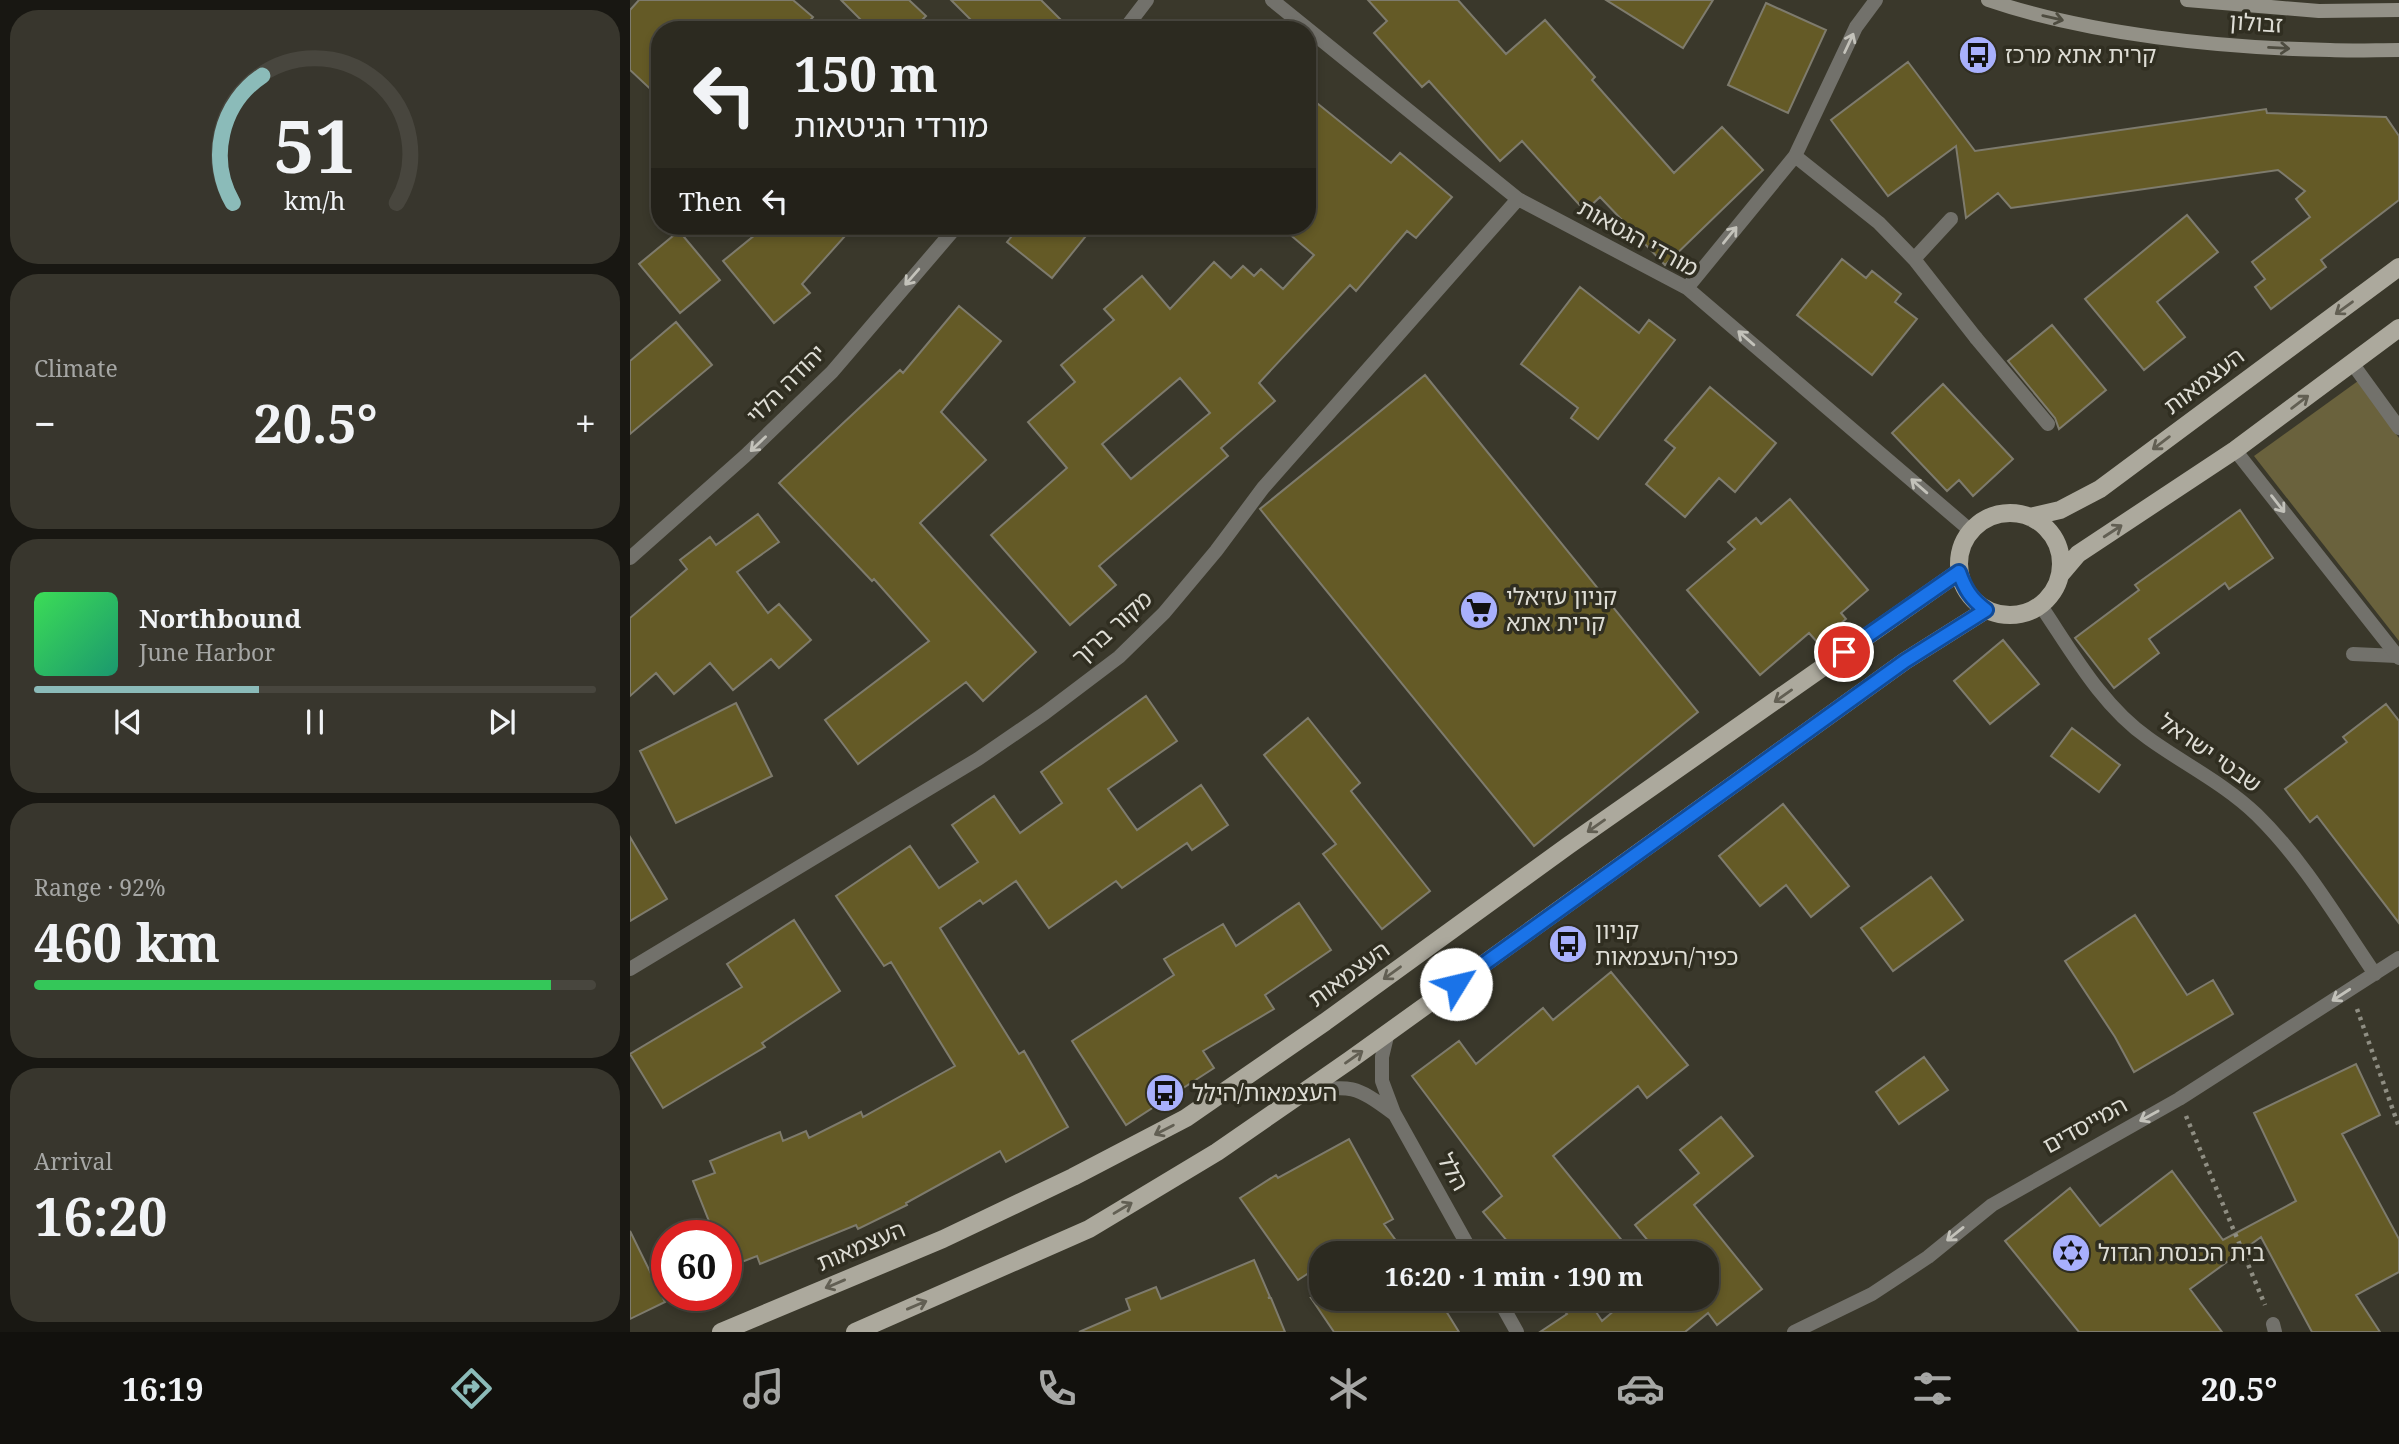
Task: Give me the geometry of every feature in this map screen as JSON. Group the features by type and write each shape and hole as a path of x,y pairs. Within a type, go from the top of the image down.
{"main road":[{"name":"זבולון","path":"1988,0 2066,21 2207,43 2328,50 2399,50"},
{"name":"זבולון","path":"2187,0 2319,11 2399,10"},
{"name":"העצמאות","path":"2030,517 2060,510 2099,489 2399,267"},
{"path":"2061,574 2078,554 2235,450 2399,328"},
{"path":"2014,513 2030,517 2043,524 2053,535 2059,548 2061,574 2053,594 2042,606 2029,613 2014,616 1986,610 1973,600 1964,587 1959,572 1963,543 1983,520 1998,514 2014,513"},
{"name":"העצמאות","path":"721,1332 943,1239 1073,1177 1186,1118 1959,572"},
{"path":"855,1332 1089,1229 1217,1152 1905,661 1986,610"}],"street":[{"path":"1131,21 1147,0"},
{"name":"מורדי הגטאות","path":"1272,0 1298,21"},
{"path":"1687,288 1795,156 1856,27 1876,0"},
{"name":"מורדי הגטאות","path":"1316,36 1518,199 1687,288 1971,531"},
{"path":"1795,156 1879,223 1914,259 2048,424"},
{"name":"מקור ברוך","path":"630,969 978,760 1119,657 1173,604 1263,488 1518,199"},
{"path":"1914,259 1951,219"},
{"name":"יהודה הלוי","path":"630,558 745,456 832,372 949,235"},
{"path":"2352,363 2399,428"},
{"path":"2235,450 2398,657"},
{"name":"שבטי ישראל","path":"2042,606 2082,667 2117,711 2146,737 2218,783 2257,815 2299,862 2375,974"},
{"path":"2353,654 2398,657"},
{"name":"המייסדים","path":"1794,1332 1872,1294 1928,1257 1992,1205 2179,1099 2399,958"},
{"name":"הלל","path":"1388,1032 1382,1057 1382,1081 1394,1113 1465,1241"},
{"name":"הלל","path":"1302,1093 1343,1087 1367,1094 1394,1113"},
{"path":"1505,1311 1517,1332"}],"path":[{"path":"2350,989 2399,1126"},
{"path":"2179,1099 2274,1328"}],"shaded area":[{"path":"2358,381 2399,438 2399,641 2254,456"}],"building":[{"path":"639,0 793,0 813,17 810,21 651,21 651,90 630,70 630,10"},
{"path":"841,0 909,0 926,16 921,21 862,21"},
{"path":"951,0 1041,0 1062,21 972,21"},
{"path":"1368,0 1458,0 1506,54 1545,20 1595,77 1592,80 1674,173 1722,127 1763,170 1665,265 1600,197 1585,211 1522,141 1500,161 1429,81 1422,87 1374,33 1387,21"},
{"path":"1606,0 1713,0 1683,48"},
{"path":"1766,3 1826,30 1788,113 1728,85"},
{"path":"1908,62 1975,151 2266,109 2267,113 2386,117 2399,136 2399,200 2321,260 2326,267 2271,309 2255,287 2265,279 2252,262 2310,217 2296,199 2305,191 2278,170 2011,208 1998,193 1966,218 1956,146 1888,196 1831,120"},
{"path":"1316,102 1391,163 1400,153 1452,197 1416,238 1407,231 1356,291 1350,285 1259,383 1275,401 1221,448 1228,456 1099,566 1116,585 1070,625 991,535 1067,468 1028,422 1075,382 1061,365 1114,320 1104,309 1142,276 1170,309 1214,262 1231,278 1243,266 1254,276 1261,269 1283,289 1314,255 1291,235 1316,235","holes":["1180,378 1210,413 1131,479 1102,444"]},
{"path":"2187,215 2218,252 2157,302 2185,337 2144,370 2085,299"},
{"path":"674,235 682,235 720,280 680,313 639,264"},
{"path":"755,235 846,235 802,284 810,293 774,323 723,261"},
{"path":"1013,235 1086,236 1052,278 1007,242"},
{"path":"1842,259 1866,278 1872,271 1901,294 1895,302 1917,319 1872,375 1797,315"},
{"path":"1580,287 1639,333 1649,320 1675,340 1598,439 1571,418 1578,408 1521,364"},
{"path":"959,306 1001,341 941,412 986,460 920,523 1036,652 983,701 966,682 858,764 825,720 929,641 874,579 872,581 779,483 900,370 903,373"},
{"path":"676,322 712,365 630,434 630,361"},
{"path":"2052,325 2106,390 2059,429 2055,418 2008,361"},
{"name":"קניון עזיאלי קרית אתא","path":"1425,375 1698,712 1534,846 1260,509"},
{"path":"1943,384 2013,459 1973,496 1959,480 1947,491 1892,433"},
{"path":"1710,387 1776,443 1735,492 1719,478 1685,517 1646,484 1675,448 1665,440"},
{"path":"1790,499 1868,590 1841,613 1846,619 1818,643 1809,633 1760,675 1687,590 1735,549 1728,542 1756,518 1761,524"},
{"path":"2240,510 2273,558 2229,589 2225,583 2149,639 2159,653 2114,688 2075,638 2139,590 2135,585"},
{"path":"758,514 779,542 737,572 768,613 779,604 811,640 779,668 771,659 733,690 710,663 674,694 656,673 630,696 630,618 687,569 680,560 710,537 716,545"},
{"path":"2003,640 2039,684 1990,724 1954,681"},
{"path":"1146,696 1177,741 1108,789 1137,830 1201,785 1228,825 1192,850 1187,843 1122,888 1116,881 1049,928 1016,881 983,904 980,900 940,928 1019,1054 1024,1051 1068,1127 1006,1162 1000,1151 906,1203 907,1205 858,1229 856,1225 760,1264 757,1256 742,1262 742,1220 709,1220 693,1181 715,1173 710,1161 780,1132 783,1141 806,1131 809,1138 861,1112 863,1117 955,1066 891,962 884,966 836,896 910,846 939,888 978,862 952,825 994,796 1020,833 1062,803 1041,772"},
{"path":"736,703 772,776 676,823 640,751"},
{"path":"2386,704 2399,721 2399,923 2317,816 2310,822 2285,789 2347,742 2343,737"},
{"path":"1308,718 1360,783 1351,791 1430,891 1382,929 1323,854 1336,844 1264,755"},
{"path":"2072,728 2120,765 2099,792 2051,756"},
{"path":"1783,804 1849,886 1811,917 1786,885 1760,906 1719,856"},
{"path":"630,837 667,899 630,921"},
{"path":"1931,877 1963,920 1893,971 1861,928"},
{"path":"1299,903 1331,950 1265,995 1274,1009 1203,1051 1214,1068 1126,1125 1072,1041 1174,975 1164,959 1223,924 1236,946"},
{"path":"2135,915 2187,995 2213,980 2233,1014 2134,1072 2115,1037 2065,961"},
{"path":"794,920 840,991 762,1043 765,1047 663,1108 630,1054 742,987 727,964"},
{"path":"1611,972 1688,1065 1647,1098 1638,1086 1553,1156 1623,1241 1507,1241 1483,1212 1502,1196 1412,1076 1459,1041 1476,1064 1543,1008 1553,1020"},
{"path":"1924,1057 1948,1090 1899,1124 1876,1092"},
{"path":"2356,1064 2380,1115 2342,1134 2399,1239 2399,1272 2356,1295 2380,1332 2312,1332 2261,1237 2190,1289 2222,1332 2079,1332 2005,1241 2070,1188 2100,1226 2172,1171 2223,1240 2296,1201 2254,1113"},
{"path":"1721,1117 1753,1156 1694,1205 1762,1289 1717,1325 1708,1313 1685,1332 1540,1332 1567,1314 1565,1311 1595,1311 1602,1321 1614,1311 1719,1311 1719,1241 1648,1241 1635,1225 1699,1173 1680,1150"},
{"path":"1349,1139 1393,1219 1384,1224 1396,1241 1309,1241 1309,1273 1298,1280 1240,1198 1276,1175 1278,1178"},
{"path":"630,1231 651,1274 651,1309 630,1319"},
{"path":"1254,1260 1270,1297 1268,1298 1271,1298 1285,1332 1079,1332 1130,1310 1126,1299 1156,1287 1161,1299"},
{"path":"1320,1311 1446,1311 1459,1332 1334,1332"}],"place":[{"name":"קרית אתא מרכז","path":"1978,55"},
{"name":"קניון עזיאלי קרית אתא","path":"1479,610"},
{"name":"קניון כפיר/העצמאות","path":"1568,944"},
{"name":"העצמאות/הילל","path":"1165,1093"},
{"name":"בית הכנסת הגדול","path":"2071,1253"}],"route":[{"path":"1456,984 1905,661 1986,610 1973,600 1964,587 1959,572 1844,652"}]}
